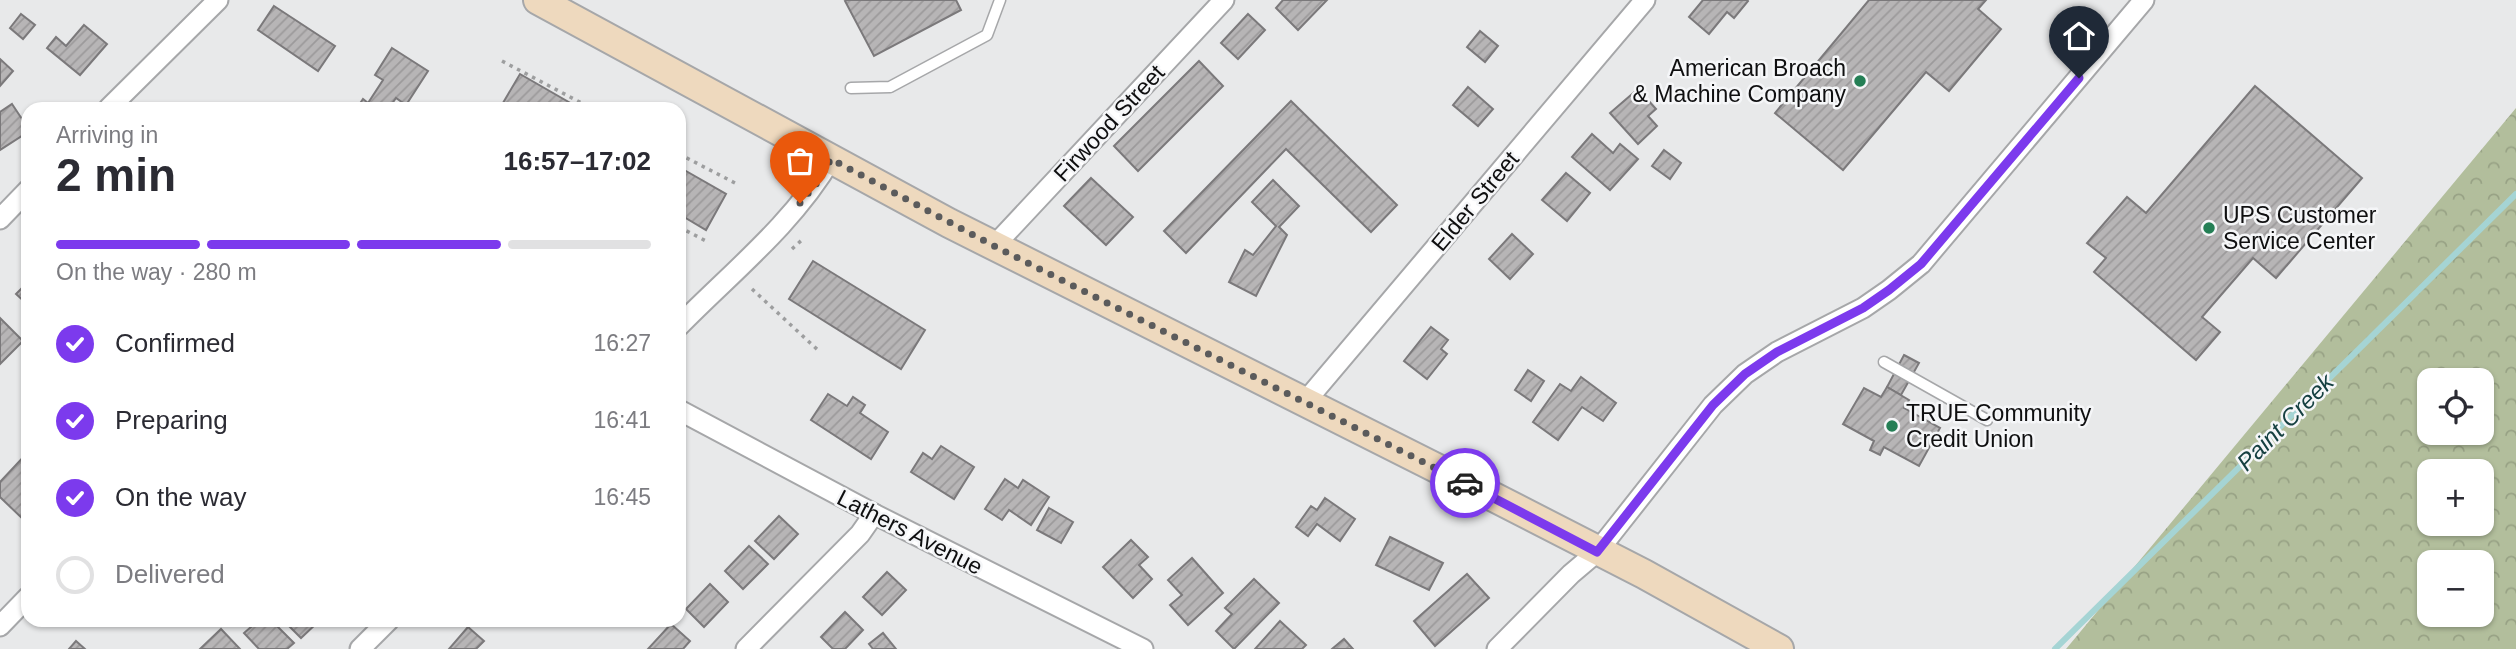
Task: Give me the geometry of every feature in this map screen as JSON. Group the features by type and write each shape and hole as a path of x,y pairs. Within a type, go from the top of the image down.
{"main road":[{"path":"538,0 994,246 1644,574 1779,649"}],"street":[{"path":"115,102 218,0"},
{"name":"Firwood Street","path":"994,246 1224,0"},
{"name":"Elder Street","path":"1305,402 1645,0"},
{"path":"1497,649 1571,574 1597,552 1713,405 1745,374 1777,352 1863,308 1921,264 2144,0"},
{"path":"686,319 783,223 816,184 831,159"},
{"path":"0,219 21,197"},
{"name":"Lathers Avenue","path":"686,414 1118,643 1143,649"},
{"path":"746,649 860,534 874,514"},
{"path":"0,626 21,604"},
{"path":"360,649 382,627"}],"lane":[{"path":"851,88 890,87 988,35 1000,0"},
{"path":"1884,362 1987,420"}],"path":[{"path":"502,61 580,102"},
{"path":"686,158 735,183"},
{"path":"686,230 708,242"},
{"path":"792,248 804,238"},
{"path":"752,289 820,352"}],"green space":[{"path":"2516,108 2516,649 2066,649"}],"building":[{"path":"956,0 961,10 874,56 845,1"},
{"path":"1283,0 1327,0 1298,30 1276,8"},
{"path":"1703,0 1748,1 1734,18 1727,12 1709,34 1689,17"},
{"name":"American Broach & Machine Company","path":"1869,0 1986,0 1978,9 2001,29 1949,91 1926,72 1843,170 1775,113"},
{"path":"274,6 335,46 318,71 258,30"},
{"path":"21,14 35,25 23,39 10,28"},
{"path":"1248,14 1265,30 1238,59 1221,43"},
{"path":"84,25 107,44 80,75 47,48 56,37 66,46"},
{"path":"1480,31 1498,46 1485,62 1467,47"},
{"path":"392,48 428,71 408,102 396,98 393,102 369,102 383,80 375,75"},
{"path":"0,59 13,71 0,86"},
{"path":"1199,61 1223,86 1138,171 1114,146"},
{"path":"520,74 569,102 504,102"},
{"name":"UPS Customer Service Center","path":"2255,86 2362,178 2276,278 2253,258 2202,317 2220,332 2196,360 2094,272 2106,258 2087,243 2127,197 2146,213"},
{"path":"1468,87 1493,109 1478,126 1453,105"},
{"path":"1638,89 1656,109 1648,116 1657,126 1638,144 1610,113"},
{"path":"1291,101 1397,205 1371,232 1286,149 1186,253 1164,231"},
{"path":"12,104 21,118 21,136 0,150 0,112"},
{"path":"1592,134 1613,153 1620,144 1638,159 1610,190 1572,157"},
{"path":"1664,150 1681,163 1670,179 1652,166"},
{"path":"686,171 726,194 706,230 686,218"},
{"path":"1566,173 1590,193 1567,221 1542,200"},
{"path":"1091,178 1133,217 1106,245 1064,206"},
{"path":"1273,180 1299,206 1279,227 1287,235 1256,296 1229,282 1245,250 1253,255 1276,226 1252,202"},
{"path":"1512,234 1533,254 1510,279 1489,259"},
{"path":"813,261 925,330 901,369 789,299"},
{"path":"0,318 21,339 21,343 0,364"},
{"path":"1431,327 1448,340 1441,349 1447,354 1427,379 1404,361"},
{"path":"1904,355 1919,363 1901,395 1887,387"},
{"path":"1528,370 1544,381 1531,401 1515,390"},
{"path":"1581,377 1616,403 1603,421 1582,407 1558,440 1533,422 1560,384 1571,391"},
{"name":"TRUE Community Credit Union","path":"1887,387 1909,400 1904,408 1940,428 1919,466 1884,447 1880,455 1870,450 1874,441 1843,424 1864,388 1881,397"},
{"path":"828,394 847,406 853,397 865,405 860,413 888,432 871,459 811,420"},
{"path":"941,446 974,467 954,499 911,472 923,453 932,459"},
{"path":"21,460 21,517 0,497 0,482"},
{"path":"1005,479 1018,488 1023,480 1049,497 1031,525 1009,510 1002,520 985,509"},
{"path":"1325,498 1355,519 1340,541 1317,524 1308,536 1296,527 1311,506 1317,510"},
{"path":"1049,508 1073,522 1061,543 1037,530"},
{"path":"779,516 798,534 774,559 755,541"},
{"path":"1390,537 1443,563 1429,590 1376,565"},
{"path":"1131,540 1148,557 1139,565 1152,579 1133,598 1103,567"},
{"path":"749,546 768,564 743,589 725,571"},
{"path":"1192,558 1223,593 1188,625 1170,605 1182,595 1168,580"},
{"path":"887,572 906,590 882,615 863,597"},
{"path":"1467,574 1489,598 1435,646 1414,621"},
{"path":"1254,579 1279,603 1234,649 1216,631 1232,614 1225,608"},
{"path":"710,584 728,602 704,627 686,609"},
{"path":"845,612 863,630 845,649 833,649 821,637"},
{"path":"1280,621 1306,645 1302,649 1255,649"},
{"path":"251,627 278,627 294,643 287,649 259,649 244,633"},
{"path":"290,627 313,627 301,638"},
{"path":"468,627 484,641 476,649 449,649"},
{"path":"668,627 674,627 690,641 683,649 648,649"},
{"path":"221,629 240,649 200,649"},
{"path":"883,633 896,649 873,649 869,644"},
{"path":"1344,639 1353,649 1332,649"},
{"path":"76,641 85,649 69,649"}],"waterway":[{"name":"Paint Creek","path":"2055,649 2516,194"}],"way so far":[{"path":"800,203 816,184 831,159 994,246 1465,483"}],"place":[{"name":"American Broach & Machine Company","path":"1860,81"},
{"name":"UPS Customer Service Center","path":"2209,228"},
{"name":"TRUE Community Credit Union","path":"1892,426"}],"route":[{"path":"1465,483 1597,552 1713,405 1745,374 1777,352 1863,308 1921,264 2079,78"}]}
